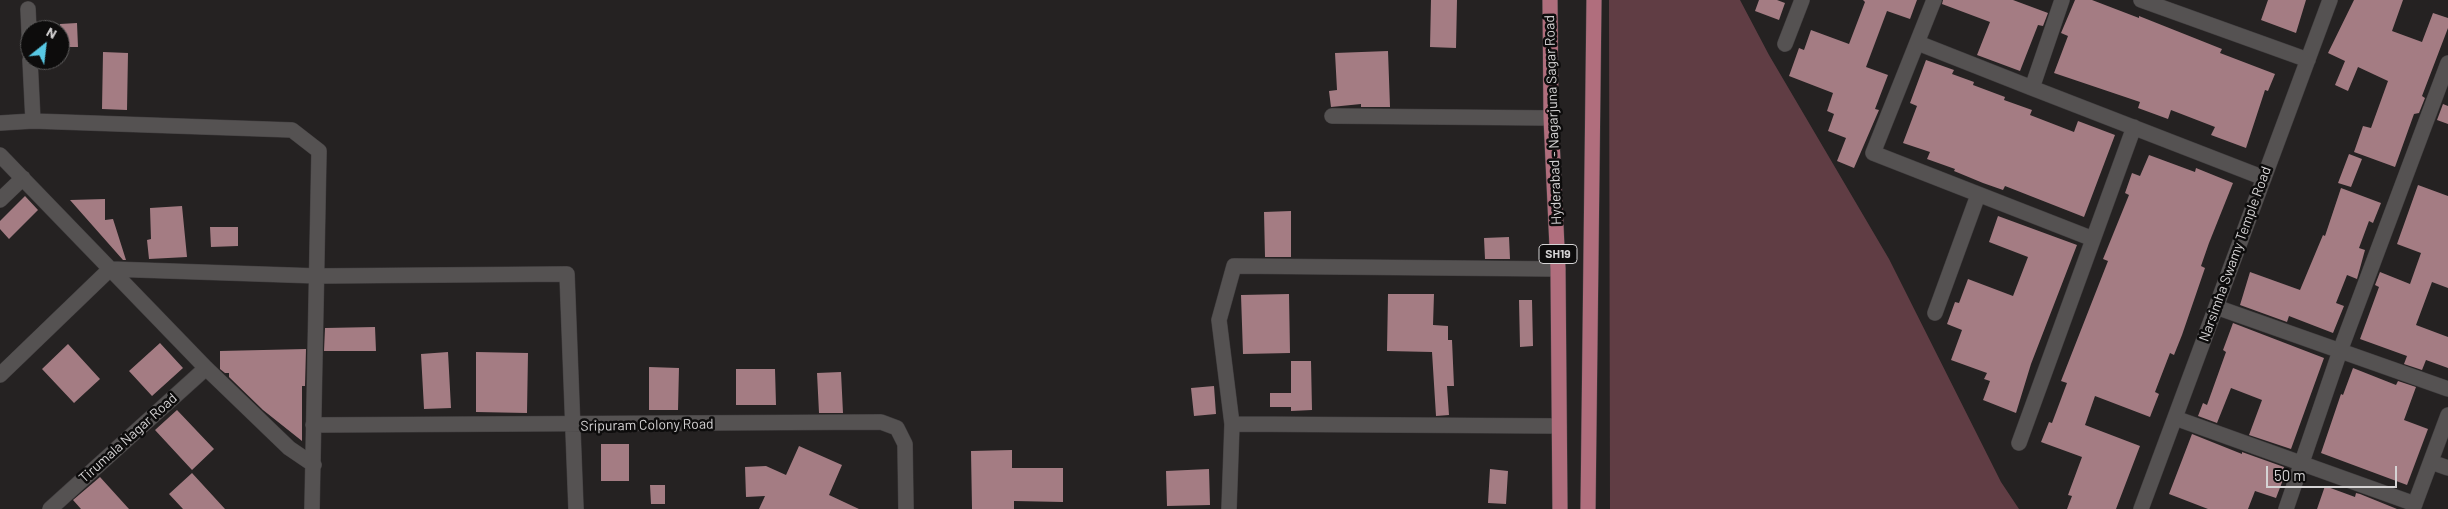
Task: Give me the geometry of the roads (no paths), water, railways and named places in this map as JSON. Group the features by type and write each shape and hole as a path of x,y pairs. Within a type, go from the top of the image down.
{"main road":[{"name":"Hyderabad - Nagarjuna Sagar Road","path":"1550,0 1551,118 1558,269 1560,509"},
{"name":"SH19","path":"1588,509 1594,0"}],"street":[{"path":"1785,44 1802,0"},
{"path":"1934,0 1873,153 2093,239"},
{"path":"2032,88 2062,0"},
{"path":"2140,0 2308,60"},
{"name":"Narsimha Swamy Temple Road","path":"2141,509 2330,0"},
{"path":"28,9 28,20"},
{"path":"1918,43 2264,178"},
{"path":"2286,509 2340,351 2448,64"},
{"path":"30,70 33,122"},
{"path":"1332,116 1551,118"},
{"path":"0,123 33,122 292,130 319,151 312,509"},
{"path":"2019,443 2134,127"},
{"path":"0,155 206,368 289,448 314,465"},
{"path":"0,200 23,178"},
{"path":"1935,313 1978,195"},
{"path":"1229,509 1232,424 1219,320 1234,266 1558,269"},
{"path":"0,375 110,269 318,276 567,274 576,509"},
{"path":"2216,307 2448,389"},
{"name":"Tirumala Nagar Road","path":"50,509 206,368"},
{"path":"2175,418 2302,462 2414,506 2448,415"},
{"name":"Sripuram Colony Road","path":"313,425 881,422 897,428 905,444 906,509"},
{"path":"1232,424 1559,426"},
{"path":"2431,462 2448,468"}]}
